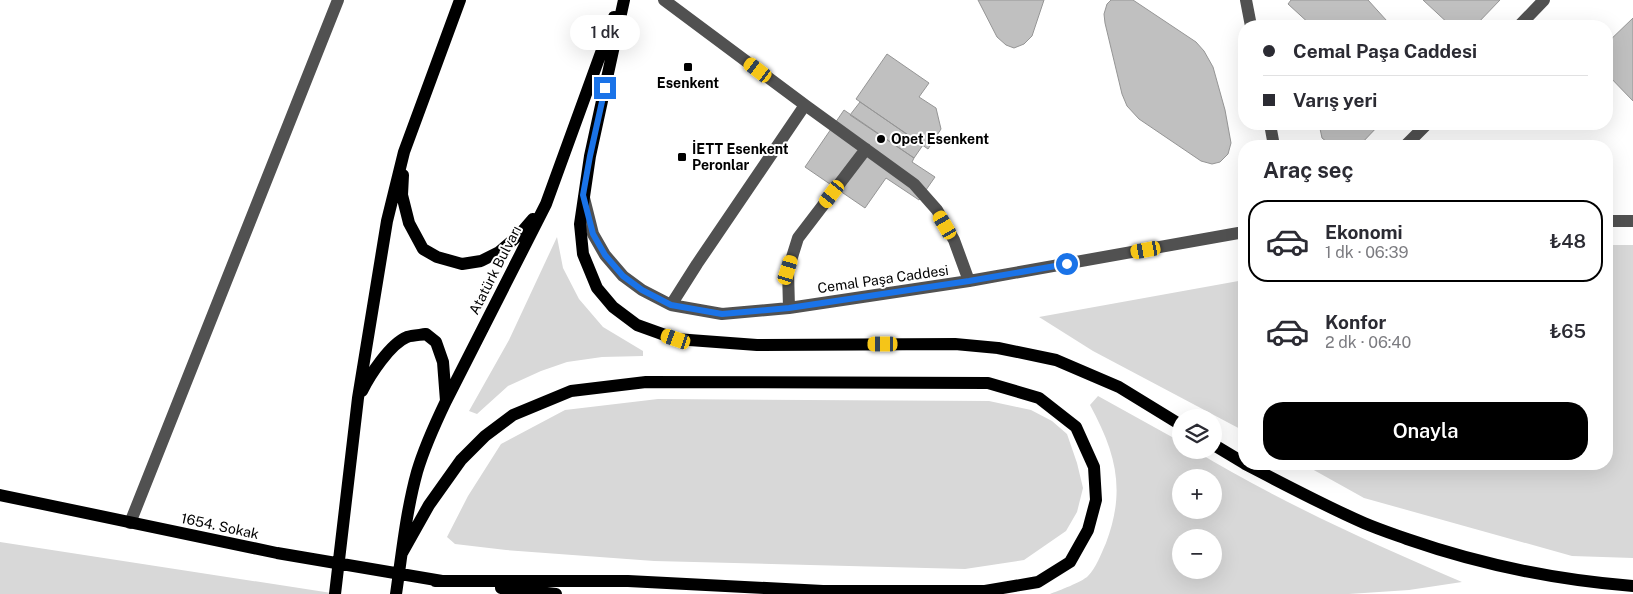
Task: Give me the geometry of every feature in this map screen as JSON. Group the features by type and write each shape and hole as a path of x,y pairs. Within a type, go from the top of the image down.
{"main road":[{"path":"335,594 358,398 381,252 394,189 404,152 460,0"},
{"name":"Atatürk Bulvarı","path":"396,594 408,508 417,471 446,400 546,204 620,0"},
{"path":"624,0 590,156 580,224 582,254 597,288 613,307 636,325 676,339 757,345 955,344 998,348 1056,360 1119,387 1172,419"},
{"path":"404,152 402,195 409,223 423,249 437,258 462,264 481,260 499,252 520,234 546,204"},
{"path":"358,398 370,376 390,350 406,338 426,334 436,342 443,362 446,400"},
{"path":"402,553 429,505 461,460 479,442 513,415 571,390 646,382 988,383 1040,398 1076,427 1094,467 1096,500 1088,530 1070,562 1038,582 985,592 823,591 628,582 435,581"},
{"path":"1222,450 1238,459"},
{"path":"1258,470 1365,524 1428,546 1484,562 1544,574 1633,586"},
{"name":"1654. Sokak","path":"0,495 277,553 435,581"},
{"path":"435,581 556,594"}],"street":[{"path":"130,523 338,0"},
{"path":"664,0 914,184 937,210 954,240 969,281"},
{"path":"1246,0 1250,20"},
{"path":"1525,20 1544,0"},
{"path":"671,305 702,256 805,105"},
{"path":"1411,140 1421,130"},
{"path":"789,308 788,270 798,238 866,149"},
{"name":"Cemal Paşa Caddesi","path":"583,195 593,234 605,255 623,276 642,290 671,305 722,314 789,308 969,281 1238,233"},
{"path":"1613,221 1633,222"}],"shaded area":[{"path":"557,237 563,268 579,299 603,327 643,351 643,356 602,357 567,362 508,386 477,414 469,411 509,340"},
{"path":"1613,245 1633,245 1633,558 1572,556 1364,498 1314,470 1613,470"},
{"path":"1238,281 1238,428 1222,419 1222,409 1202,409 1093,351 1039,317"},
{"path":"1098,396 1172,437 1172,459 1209,459 1326,521 1462,582 1409,590 1349,594 1050,594 1075,584 1088,576 1106,543 1112,524 1117,489 1115,472 1112,456 1090,405"},
{"path":"658,399 989,401 1031,410 1052,421 1067,434 1083,488 1077,512 1066,531 1024,560 965,569 654,561 506,550 455,544 447,537 468,496 501,444 565,410"},
{"path":"0,542 338,594 0,594"}],"building":[{"path":"978,0 1044,0 1032,36 1024,44 1014,48 1006,45 997,37"},
{"path":"1111,0 1133,0 1196,42 1204,51 1213,67 1225,110 1231,143 1228,154 1220,162 1212,164 1201,161 1139,119 1127,106 1122,94 1105,23 1104,14 1107,4"},
{"path":"1291,0 1368,0 1386,20 1305,20 1288,4"},
{"path":"1423,0 1500,0 1481,20 1445,20"},
{"path":"1633,18 1633,101 1613,80 1613,37"},
{"path":"887,54 929,83 919,97 936,108 941,129 928,149 856,99"},
{"path":"860,102 923,145 914,158 850,115"},
{"path":"844,110 914,158 912,162 935,177 919,200 886,178 865,208 805,167"},
{"path":"1320,130 1374,130 1365,140 1324,140 1322,138"}],"place":[{"name":"Esenkent","path":"688,67"},
{"name":"Opet Esenkent","path":"881,139"},
{"name":"İETT Esenkent Peronlar","path":"682,157"}],"route":[{"path":"605,88 583,195 593,234 605,255 623,276 642,290 671,305 722,314 789,308 1067,264"}]}
